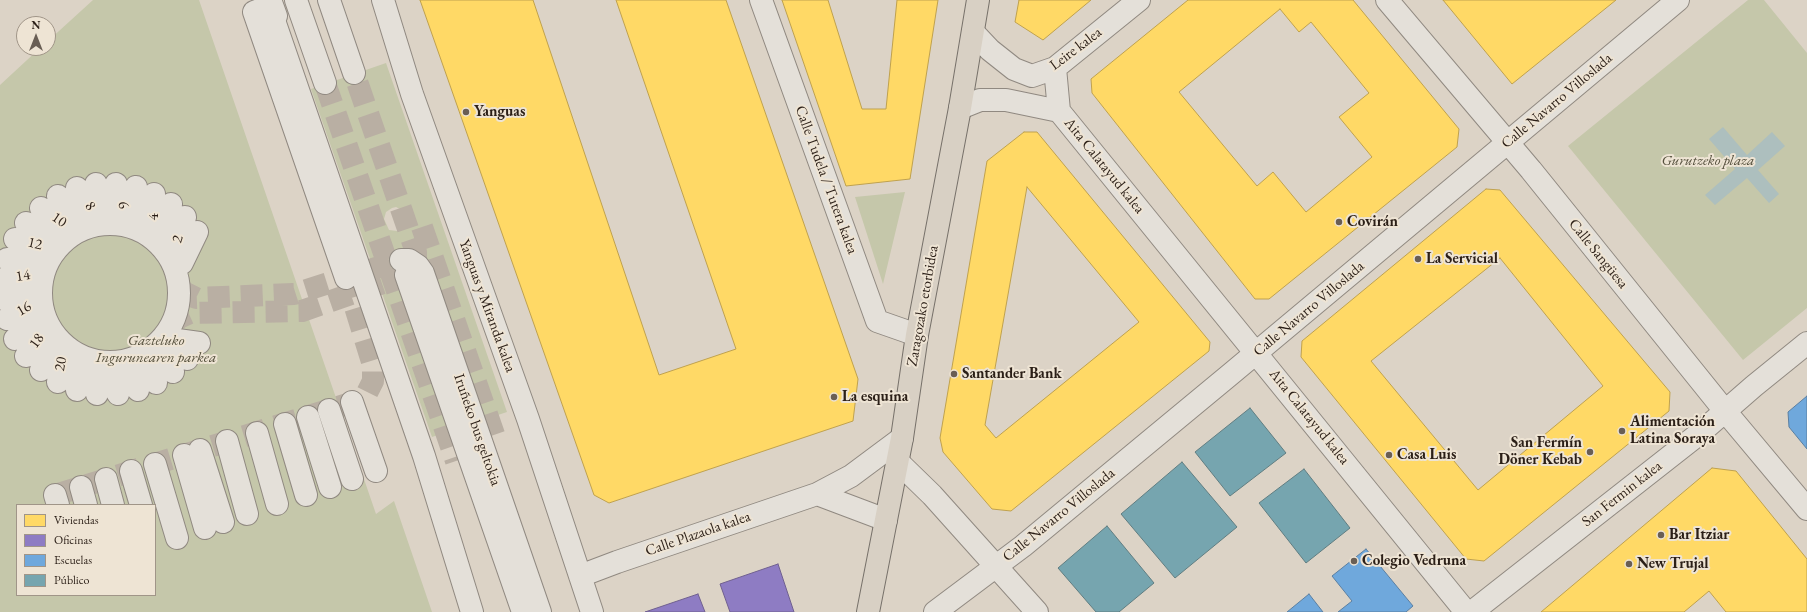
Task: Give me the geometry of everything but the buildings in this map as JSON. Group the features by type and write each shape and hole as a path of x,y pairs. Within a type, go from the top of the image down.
{"main road":[{"name":"Zaragozako etorbidea","path":"868,612 902,438 917,335 960,108 978,0"}],"street":[{"path":"267,0 424,456 472,612"},
{"path":"296,0 346,76"},
{"path":"312,0 346,76"},
{"path":"329,0 346,76"},
{"path":"343,0 346,76"},
{"name":"Yanguas y Miranda kalea","path":"382,0 414,101 525,412 592,612"},
{"name":"Calle Tudela / Tutera kalea","path":"761,0 877,320 917,335"},
{"name":"Leire kalea","path":"973,32 990,50 1014,69 1032,76 1055,68 1139,0"},
{"name":"Calle Sangüesa","path":"1387,0 1507,144 1541,182 1725,411 1807,509"},
{"name":"Calle Navarro Villoslada","path":"935,612 997,565 1257,353 1678,0"},
{"path":"272,5 355,275 254,12 272,5"},
{"name":"Aita Calatayud kalea","path":"1055,68 1059,111 1466,612"},
{"name":"Aita Calatayud kalea","path":"960,108 980,100 1006,100 1059,111"},
{"name":"Iruñeko bus geltokia","path":"523,612 404,268 409,260 418,266 423,273 540,612"},
{"path":"92,289 100,291"},
{"path":"92,289 100,291"},
{"path":"92,289 100,291"},
{"path":"92,289 100,291"},
{"path":"92,289 100,291"},
{"path":"92,289 100,291"},
{"path":"92,289 100,291"},
{"path":"92,289 100,291"},
{"path":"92,289 100,291"},
{"path":"92,289 100,291"},
{"path":"92,289 100,291"},
{"path":"92,289 100,291"},
{"path":"92,289 100,291"},
{"path":"92,289 100,291"},
{"name":"San Fermin kalea","path":"1472,612 1700,433 1807,343"},
{"name":"Calle Plazaola kalea","path":"580,576 817,494 851,476 902,438"},
{"path":"497,443 556,612"},
{"path":"100,504 191,454"},
{"path":"115,504 191,454"},
{"path":"127,504 191,454"},
{"path":"142,504 191,454"},
{"path":"154,504 191,454"},
{"path":"191,454 274,505"},
{"path":"191,454 274,505"},
{"path":"191,454 274,505"},
{"path":"191,454 274,505"},
{"path":"191,454 274,505"},
{"path":"191,454 274,505"},
{"path":"191,454 274,505"},
{"path":"456,461 509,612"},
{"path":"897,461 932,495 997,565 1037,612"},
{"path":"817,494 886,520"},
{"path":"156,511 274,505"}],"green space":[{"name":"Gazteluko Ingurunearen parkea","path":"93,0 199,0 376,514 394,501 432,612 0,612 0,85 31,56 56,56 56,34"},
{"name":"Gurutzeko plaza","path":"1748,0 1764,0 1807,53 1807,308 1743,360 1568,146"},
{"path":"386,63 507,412 432,437 311,89","holes":["396,207 406,212 408,220 405,227 397,231 389,230 384,219 386,212"]},
{"path":"905,192 883,284 855,197"}],"shaded area":[{"path":"1723,127 1747,155 1772,132 1785,146 1758,170 1779,194 1769,203 1747,178 1715,205 1705,195 1735,169 1709,139"}],"tunnel":[{"path":"171,326 179,318 190,313 302,311 406,275 412,271 416,260 416,252 354,73"},
{"path":"325,83 456,461"},
{"path":"422,227 497,443"},
{"path":"179,286 184,292 196,298 294,294 401,260"},
{"path":"55,495 357,401 367,393 373,381 373,365 347,281"}],"place":[{"name":"Yanguas","path":"466,112"},
{"name":"Covirán","path":"1339,222"},
{"name":"La Servicial","path":"1418,259"},
{"name":"Santander Bank","path":"954,374"},
{"name":"La esquina","path":"834,397"},
{"name":"Alimentación Latina Soraya","path":"1622,431"},
{"name":"San Fermín Döner Kebab","path":"1590,452"},
{"name":"Casa Luis","path":"1389,455"},
{"name":"Bar Itziar","path":"1661,535"},
{"name":"Colegio Vedruna","path":"1354,561"},
{"name":"New Trujal","path":"1629,564"}]}
